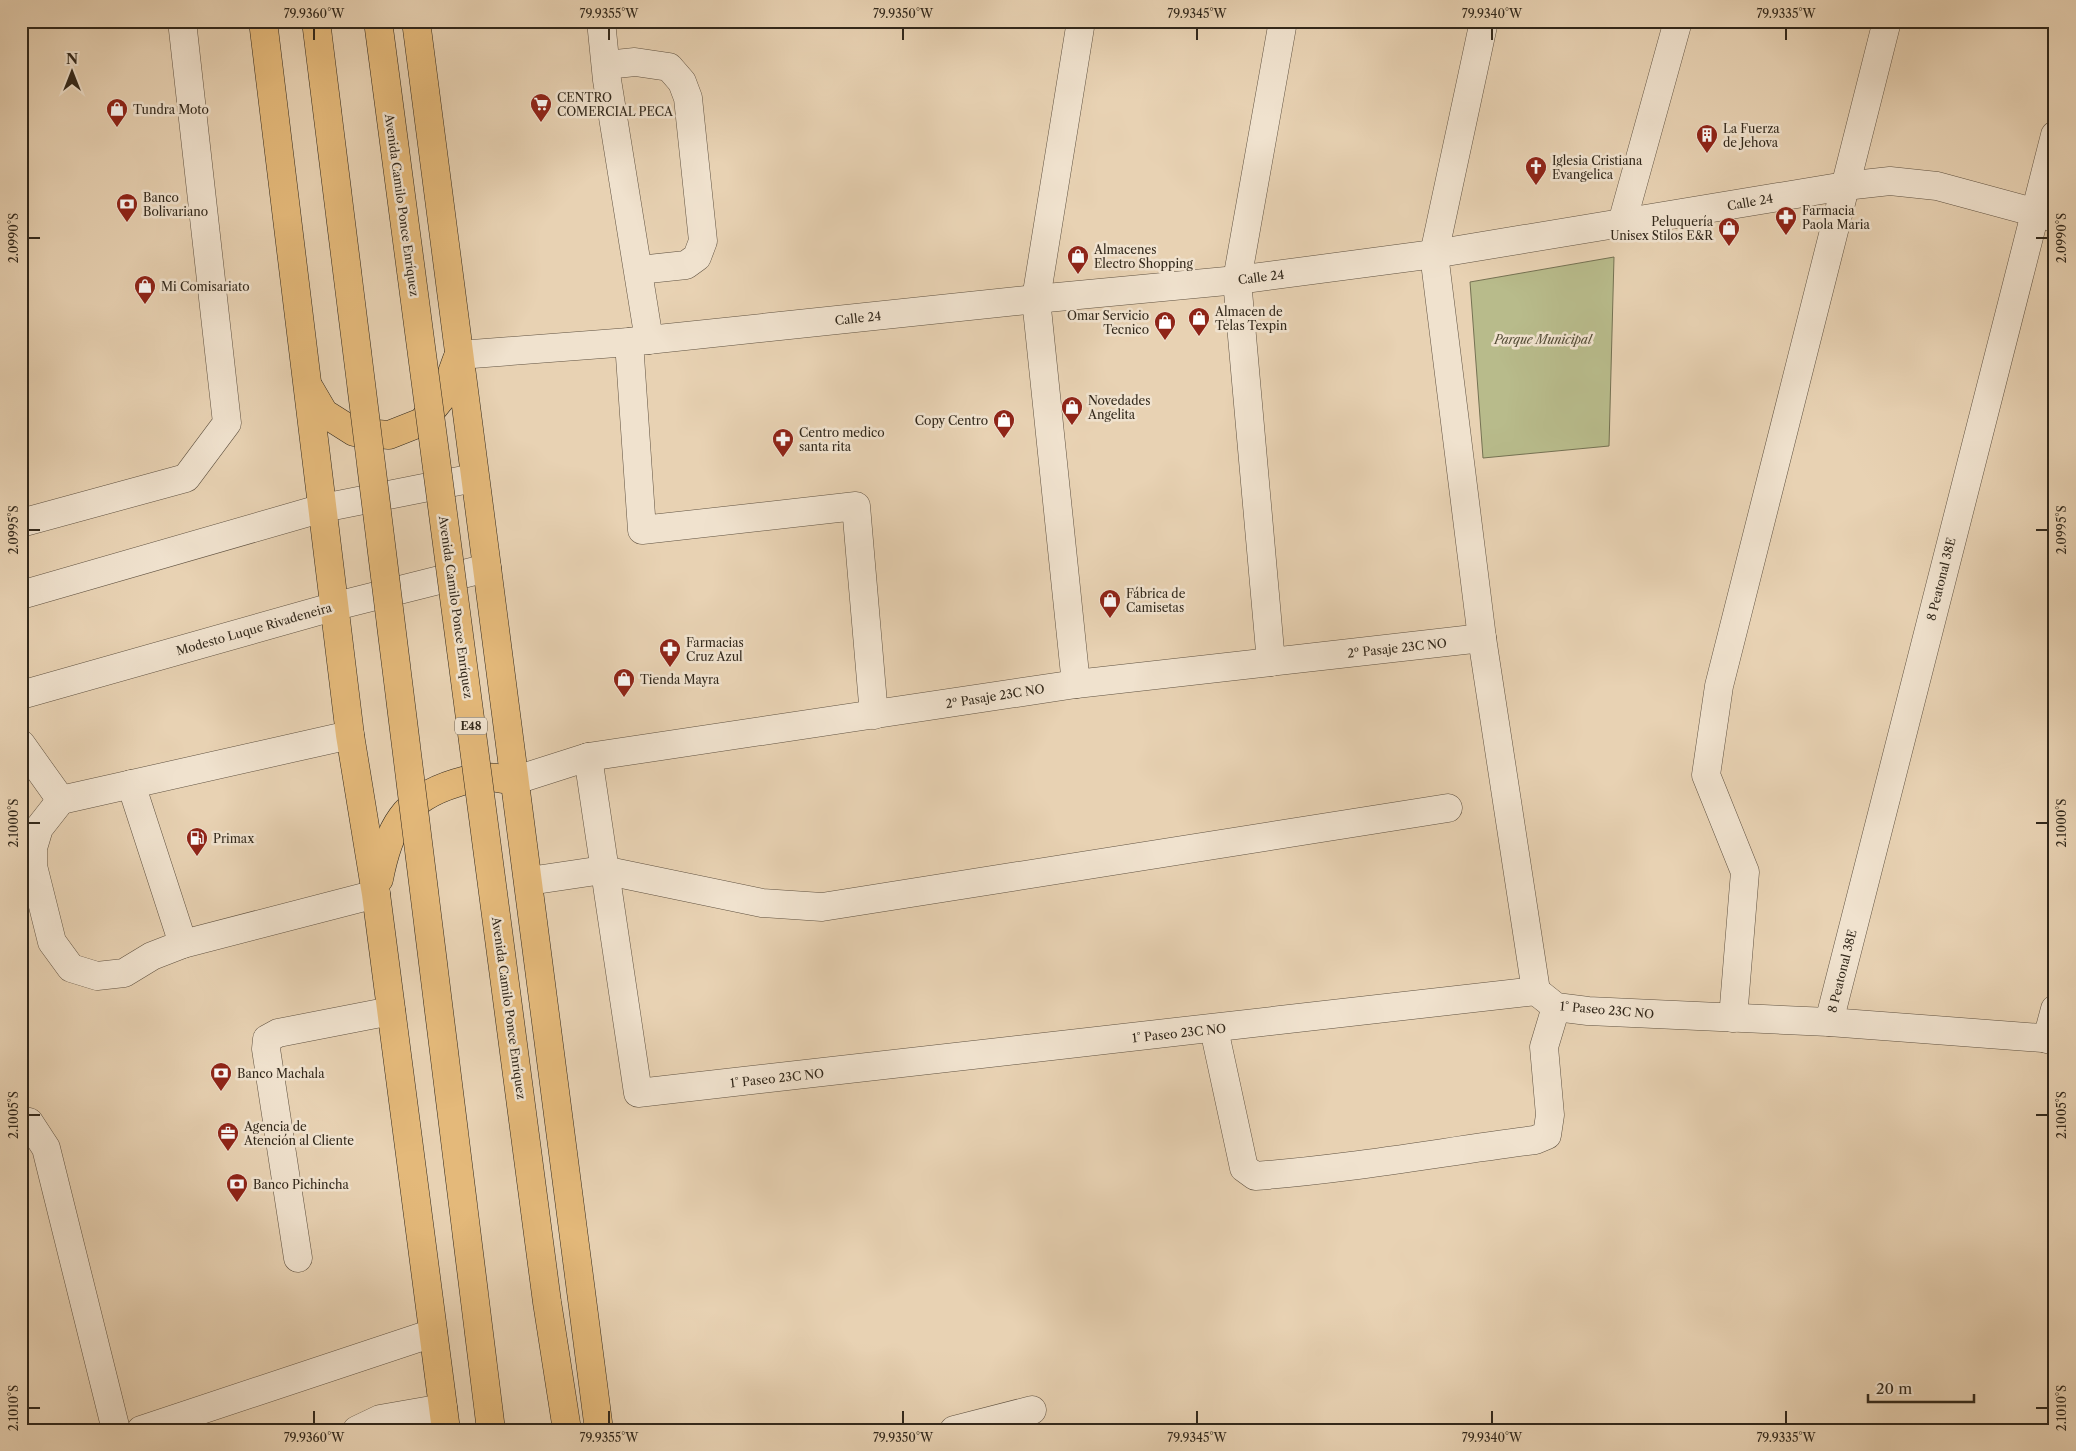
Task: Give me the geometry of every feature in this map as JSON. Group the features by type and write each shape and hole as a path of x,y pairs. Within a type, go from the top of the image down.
{"main road":[{"path":"263,21 336,606 350,735 376,894 444,1419"},
{"path":"316,21 491,1430"},
{"name":"Avenida Camilo Ponce Enríquez","path":"378,21 546,1292 567,1430"},
{"name":"E48","path":"416,21 513,781 529,881 599,1430"},
{"path":"307,383 324,413 354,432 389,435 422,422 444,395 459,355"},
{"path":"376,894 386,846 398,821 421,798 438,788 469,779 490,776 513,781"}],"street":[{"path":"21,523 186,478 227,423 182,21"},
{"path":"601,21 606,65 639,270 642,530 856,506 874,715"},
{"path":"1076,684 1036,299 1081,21"},
{"path":"1271,662 1237,280 1283,21"},
{"path":"1214,1029 1244,1168 1255,1176 1312,1172 1408,1156 1535,1140 1548,1135 1550,1116 1544,1047 1546,999 1482,638 1434,254 1484,21"},
{"path":"1622,223 1678,21"},
{"path":"1734,1018 1745,872 1706,775 1719,686 1886,21"},
{"path":"606,65 635,62 669,67 682,82 688,98 703,241 697,257 686,265 639,270"},
{"name":"8 Peatonal 38E","path":"1829,1022 2044,215 2055,135"},
{"name":"Calle 24","path":"459,355 639,341 1237,280 1434,254 1890,180 1937,186 2044,215"},
{"path":"21,595 323,508 474,478"},
{"name":"Modesto Luque Rivadeneira","path":"21,695 336,606 487,568"},
{"name":"2º Pasaje 23C NO","path":"513,781 588,757 1076,684 1482,638"},
{"path":"350,735 61,800 39,828 33,848 33,866 52,942 71,968 97,976 124,973 152,956 182,944 376,894"},
{"path":"21,744 61,800"},
{"name":"1° Paseo 23C NO","path":"588,757 603,870 638,1093 1214,1029 1546,999 1588,1011 1829,1022 2051,1039"},
{"path":"131,784 182,944"},
{"path":"529,881 603,870 762,903 822,907 1448,808"},
{"path":"2051,1039 2055,1008"},
{"path":"298,1258 266,1049 267,1039 278,1033 391,1011"},
{"path":"21,1120 30,1122 46,1148 116,1430"},
{"path":"141,1430 433,1332"},
{"path":"954,1430 1032,1410"},
{"path":"357,1430 380,1419 444,1419"}],"green space":[{"name":"Parque Municipal","path":"1614,257 1609,446 1483,458 1470,282"}],"place":[{"name":"CENTRO COMERCIAL PECA","path":"541,123"},
{"name":"Tundra Moto","path":"117,128"},
{"name":"La Fuerza de Jehova","path":"1707,154"},
{"name":"Iglesia Cristiana Evangelica","path":"1536,186"},
{"name":"Banco Bolivariano","path":"127,223"},
{"name":"Farmacia Paola Maria","path":"1786,236"},
{"name":"Peluquería Unisex Stilos E&R","path":"1729,247"},
{"name":"Almacenes Electro Shopping","path":"1078,275"},
{"name":"Mi Comisariato","path":"145,305"},
{"name":"Almacen de Telas Texpin","path":"1199,337"},
{"name":"Omar Servicio Tecnico","path":"1165,341"},
{"name":"Novedades Angelita","path":"1072,426"},
{"name":"Copy Centro","path":"1004,439"},
{"name":"Centro medico santa rita","path":"783,458"},
{"name":"Fábrica de Camisetas","path":"1110,619"},
{"name":"Farmacias Cruz Azul","path":"670,668"},
{"name":"Tienda Mayra","path":"624,698"},
{"name":"Primax","path":"197,857"},
{"name":"Banco Machala","path":"221,1092"},
{"name":"Agencia de Atención al Cliente","path":"228,1152"},
{"name":"Banco Pichincha","path":"237,1203"}]}
